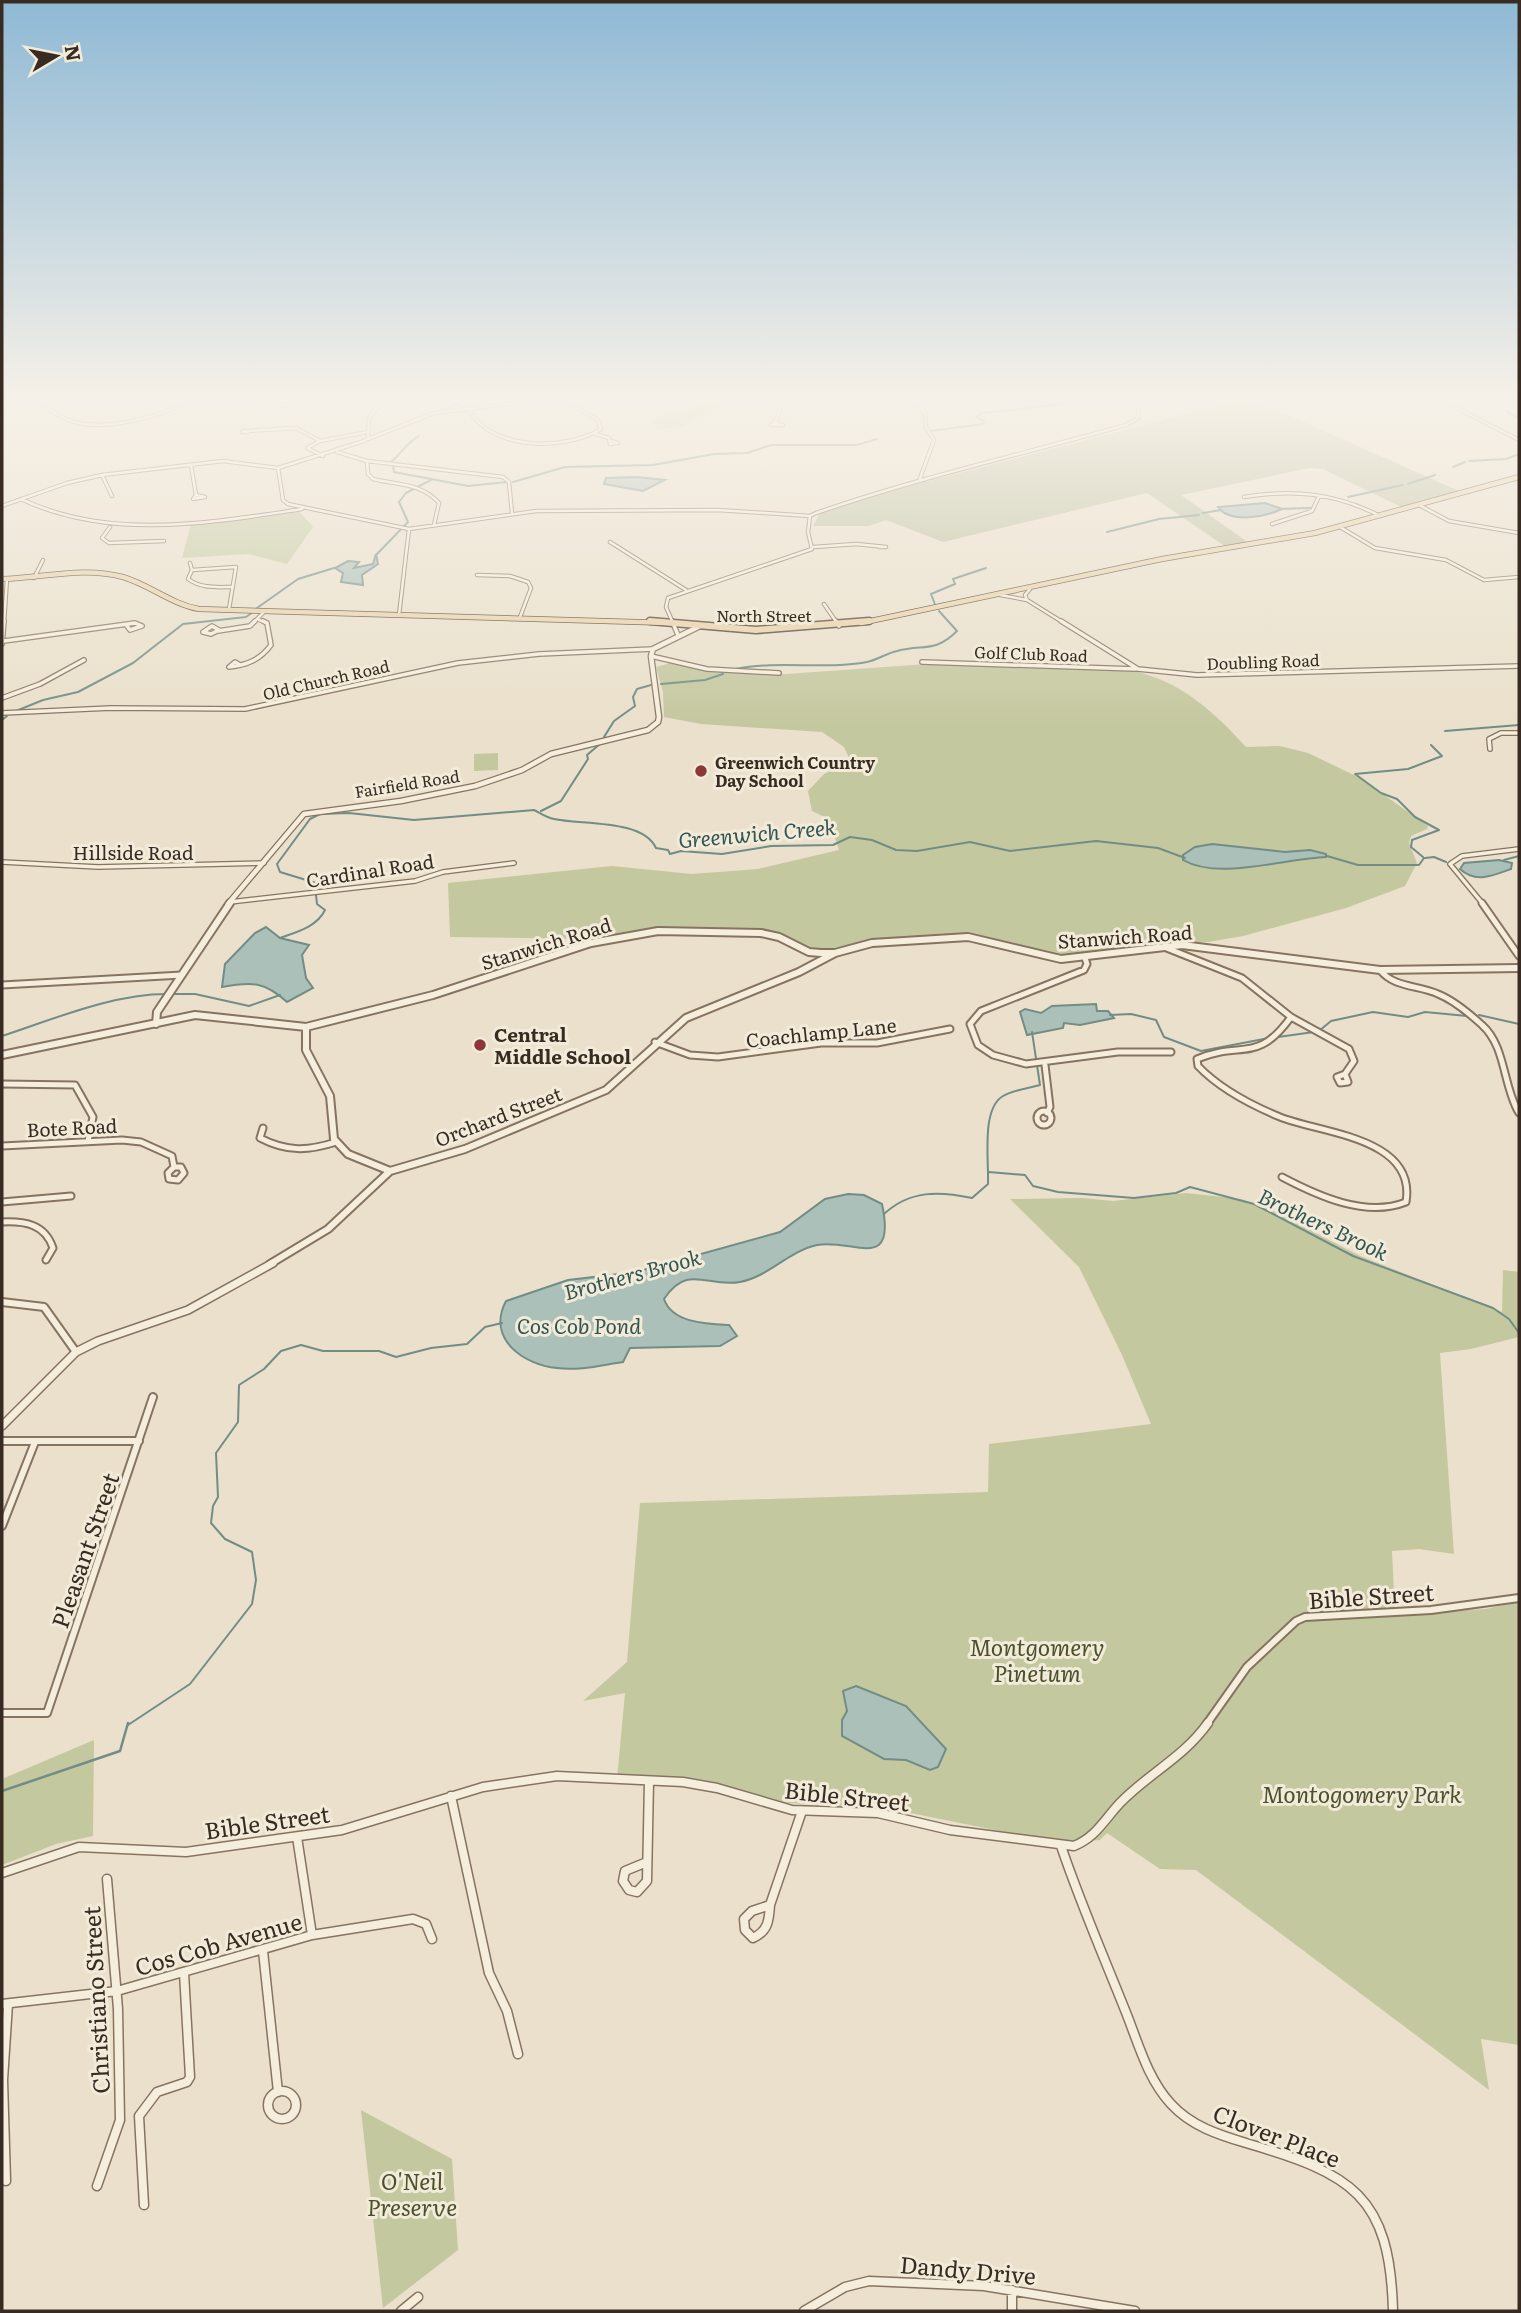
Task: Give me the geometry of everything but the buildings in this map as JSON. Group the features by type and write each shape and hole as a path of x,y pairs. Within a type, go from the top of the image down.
{"main road":[{"name":"North Street","path":"4,579 116,575 150,588 173,604 253,611 520,617 756,629 839,626 891,619 1154,560 1340,527 1401,510"}],"street":[{"path":"44,510 110,527 222,521 298,510"},
{"path":"310,510 406,528 512,513 718,510 810,516 826,510"},
{"path":"435,525 438,510"},
{"path":"1272,524 1312,510"},
{"path":"1369,510 1380,516"},
{"path":"1428,510 1449,521 1519,533"},
{"path":"810,516 808,532 814,547"},
{"path":"110,527 102,538 109,544 164,541"},
{"path":"1340,527 1375,548 1446,560 1484,580 1519,577"},
{"path":"399,615 406,528"},
{"path":"610,542 685,590"},
{"path":"678,635 671,623 665,602 685,590 814,547 879,547"},
{"path":"34,578 43,560"},
{"path":"190,563 192,570 188,579 198,586 233,587"},
{"path":"192,570 236,567 229,609"},
{"path":"477,575 510,576 528,582 531,587 520,617"},
{"path":"4,579 3,642 127,626"},
{"path":"1027,600 1025,595 1030,589"},
{"name":"Doubling Road","path":"1000,595 1027,600 1138,669 1197,675 1281,675 1343,670 1519,666"},
{"path":"824,604 839,626"},
{"path":"218,631 241,629 259,620 265,611"},
{"path":"240,665 261,657 271,645 267,623 259,620"},
{"path":"700,626 678,635 652,652 669,662 707,669 779,673"},
{"name":"Fairfield Road","path":"156,1024 157,1012 230,902 299,818 311,812 401,802 475,786 522,770 551,754 653,728 659,717 652,652"},
{"name":"Old Church Road","path":"2,713 111,708 245,709 458,663 511,656 652,652"},
{"path":"2,698 47,681 84,660"},
{"path":"652,666 669,662"},
{"name":"Golf Club Road","path":"922,662 1138,669"},
{"path":"1490,749 1489,739 1495,735 1519,733"},
{"path":"1519,849 1462,856 1450,863 1492,915 1519,956"},
{"name":"Hillside Road","path":"2,862 98,867 264,863"},
{"name":"Cardinal Road","path":"230,902 316,893 514,863"},
{"name":"Stanwich Road","path":"2,1055 203,1015 306,1027 433,995 586,945 638,933 761,933 779,937 809,952 835,953 872,943 968,937 991,940 1045,956 1085,958 1161,946 1230,948 1380,970 1519,968"},
{"path":"1161,946 1242,978 1290,1017 1354,1055 1353,1065 1345,1074"},
{"path":"809,952 813,966"},
{"name":"Orchard Street","path":"2,1426 76,1352 104,1339 188,1310 308,1243 390,1171 413,1162 465,1149 606,1090 620,1080 655,1042 681,1021 754,988 798,975 835,953"},
{"path":"1085,958 1087,964 1084,970 989,1006 976,1015 971,1024 974,1039 992,1055 1006,1060 1045,1065 1109,1053 1150,1055 1171,1052"},
{"path":"1380,970 1387,979 1439,994 1484,1026 1495,1042 1509,1097 1519,1114"},
{"path":"2,985 182,975"},
{"path":"1282,1177 1362,1206 1397,1206 1406,1202 1407,1197 1397,1167 1381,1149 1356,1138 1284,1119 1198,1066 1197,1059 1206,1055 1255,1050 1272,1043 1290,1017"},
{"path":"306,1027 303,1046 306,1056 329,1090 331,1126 336,1142 355,1157 390,1171"},
{"name":"Coachlamp Lane","path":"655,1042 690,1055 718,1057 809,1044 877,1042 950,1029"},
{"path":"1045,1065 1050,1107 1047,1113"},
{"path":"2,1084 57,1082 75,1085 93,1117 88,1141"},
{"path":"263,1128 260,1138 285,1150 304,1151 336,1142"},
{"name":"Bote Road","path":"2,1146 88,1141 141,1142 172,1156 174,1167"},
{"path":"2,1202 71,1196"},
{"path":"2,1222 31,1224 47,1233 52,1248 46,1260"},
{"path":"2,1301 36,1302 48,1308 76,1352"},
{"name":"Pleasant Street","path":"2,1713 47,1713 153,1397"},
{"path":"2,1441 139,1441"},
{"path":"2,1527 35,1442"},
{"name":"Bible Street","path":"2,1873 79,1847 186,1852 297,1837 371,1824 451,1796 538,1777 574,1775 710,1787 802,1811 878,1813 950,1830 1061,1846 1079,1845 1091,1839 1121,1801 1192,1745 1247,1667 1296,1620 1442,1609 1519,1598"},
{"path":"647,1862 649,1781"},
{"path":"451,1796 489,1973 507,2011 518,2054"},
{"path":"770,1905 802,1811"},
{"path":"297,1837 312,1935"},
{"name":"Clover Place","path":"1061,1846 1134,2032 1163,2095 1179,2112 1195,2123 1319,2167 1355,2190 1378,2218 1386,2237 1394,2274 1393,2311"},
{"name":"Christiano Street","path":"97,2186 120,2120 117,1991 107,1879"},
{"name":"Cos Cob Avenue","path":"5,2004 117,1991 312,1935 413,1919 426,1924 432,1939"},
{"path":"263,1951 278,2092"},
{"path":"144,2205 139,2116 157,2092 187,2082 190,2077 184,1973"},
{"path":"5,2004 2,2080 6,2181"},
{"name":"Dandy Drive","path":"804,2311 829,2294 869,2281 952,2283 1012,2290 1135,2311"},
{"path":"1012,2290 1012,2311"},
{"path":"401,2311 418,2297"}],"green space":[{"path":"829,510 1076,510 943,542 886,520 869,526 813,526 820,513"},
{"path":"1172,510 1202,510 1249,543 1226,547"},
{"path":"299,511 313,527 287,564 248,554 182,558 191,524"},
{"path":"670,663 727,672 786,674 942,663 1133,671 1166,682 1196,700 1246,747 1280,746 1308,753 1360,778 1428,826 1411,836 1409,843 1417,863 1405,886 1346,908 1243,936 1208,942 1161,942 1069,957 1035,952 979,935 957,934 872,940 824,950 809,947 776,933 732,929 662,929 592,939 450,937 448,883 612,866 692,874 758,869 839,850 829,819 812,811 808,791 824,774 848,763 849,758 844,747 822,732 701,724 664,717 663,692 656,667"},
{"path":"498,753 498,770 474,771 474,754"},
{"name":"Montgomery Pinetum","path":"1186,1193 1241,1199 1265,1207 1360,1256 1502,1312 1503,1270 1519,1272 1519,1337 1471,1349 1440,1353 1454,1554 1419,1549 1392,1551 1395,1614 1486,1609 1519,1601 1519,2045 1481,2039 1489,2090 1196,1870 1160,1869 1107,1833 1100,1840 1058,1843 886,1808 788,1803 717,1786 617,1779 625,1693 583,1701 627,1662 640,1503 988,1492 989,1444 1151,1424 1122,1355 1079,1267 1010,1199 1082,1198 1113,1201"},
{"path":"94,1740 93,1836 56,1844 2,1865 2,1779"},
{"name":"O'Neil Preserve","path":"361,2110 452,2159 458,2250 383,2308"}],"water":[{"path":"1221,510 1279,510 1248,517 1231,516"},
{"path":"376,554 378,564 362,575 363,585 341,582 343,573 335,568 348,561 359,562 354,568 373,564"},
{"path":"1212,844 1285,852 1310,850 1326,854 1326,857 1234,869 1198,866 1183,860 1183,855 1195,847"},
{"path":"1499,860 1512,863 1511,869 1492,876 1479,877 1466,874 1460,869 1464,863"},
{"path":"266,927 280,938 309,945 302,955 306,978 313,988 287,1002 272,990 258,985 222,987 225,964 255,933"},
{"path":"1096,1004 1097,1011 1108,1011 1114,1018 1080,1025 1064,1023 1063,1028 1027,1035 1020,1012 1025,1009 1041,1013 1052,1006"},
{"name":"Cos Cob Pond","path":"848,1194 864,1195 882,1204 885,1226 883,1239 877,1246 868,1248 817,1245 740,1282 690,1279 673,1288 664,1299 674,1313 691,1321 729,1325 737,1336 720,1346 630,1348 623,1362 565,1369 532,1362 512,1348 505,1338 501,1315 506,1301 568,1280 636,1272 780,1232 825,1199"},
{"path":"856,1686 906,1706 946,1749 938,1767 930,1770 906,1760 884,1759 842,1736 842,1720 847,1711 843,1691"}],"waterway":[{"path":"377,554 408,522 403,510"},
{"path":"1203,513 1221,510"},
{"path":"1107,532 1159,519 1199,515"},
{"path":"257,608 298,579 334,568"},
{"path":"936,607 931,594 955,584 953,579 986,568"},
{"path":"736,669 769,665 851,664 871,661 906,649 929,647 942,642 957,631 939,611"},
{"path":"16,711 43,700 78,692 133,663 183,624 246,617 253,612"},
{"path":"661,684 705,680 723,674"},
{"path":"604,737 614,721 635,706 633,697 637,689 651,685"},
{"path":"2,720 7,716"},
{"path":"1445,731 1519,725"},
{"path":"541,811 561,801 588,759 587,755 601,743"},
{"path":"1423,857 1411,847 1412,840 1439,830 1415,817 1397,799 1381,793 1355,774 1408,769 1442,756 1431,745"},
{"name":"Greenwich Creek","path":"317,889 316,883 280,872 277,864 310,819 320,814 349,813 414,820 534,810 554,819 611,825 639,832 656,848 668,850 670,854 681,851 722,854 771,846 833,845 850,837 872,840 896,850 917,851 970,842 1010,851 1096,841 1158,848 1185,858"},
{"name":"Greenwich Creek","path":"1327,856 1358,865 1419,865 1424,858"},
{"name":"Greenwich Creek","path":"1504,860 1519,856"},
{"name":"Greenwich Creek","path":"1425,858 1434,857 1446,862"},
{"name":"Greenwich Creek","path":"280,938 317,921 325,910 317,904 316,895"},
{"name":"Greenwich Creek","path":"2,1036 104,1003 167,994"},
{"name":"Greenwich Creek","path":"173,994 195,994 249,1006 280,995"},
{"path":"1319,1031 1331,1021 1373,1012 1408,1017 1425,1012 1467,1016"},
{"path":"1110,1015 1131,1014 1156,1020 1164,1037 1201,1051 1269,1038"},
{"path":"1479,1015 1519,1024"},
{"path":"884,1214 904,1200 925,1194 972,1198 988,1184 989,1123 996,1103 1007,1094 1040,1085 1032,1032"},
{"path":"1278,1037 1314,1032"},
{"name":"Brothers Brook","path":"989,1172 1025,1175 1033,1186 1058,1192 1134,1198 1176,1193 1190,1187 1254,1204 1353,1256 1493,1308 1509,1319 1519,1333"},
{"name":"Brothers Brook","path":"128,1725 190,1684 252,1604 256,1580 252,1552 225,1539 211,1523 213,1506 218,1497 216,1453 238,1422 239,1385 264,1369 281,1351 301,1345 323,1351 379,1351 396,1357 431,1348 467,1344 485,1327 502,1323"},
{"name":"Brothers Brook","path":"2,1791 120,1751 128,1723"}],"place":[{"name":"Greenwich Country Day School","path":"701,771"},
{"name":"Central Middle School","path":"480,1045"}],"park label":[{"name":"Montogomery Park","path":"1362,1793"}]}
